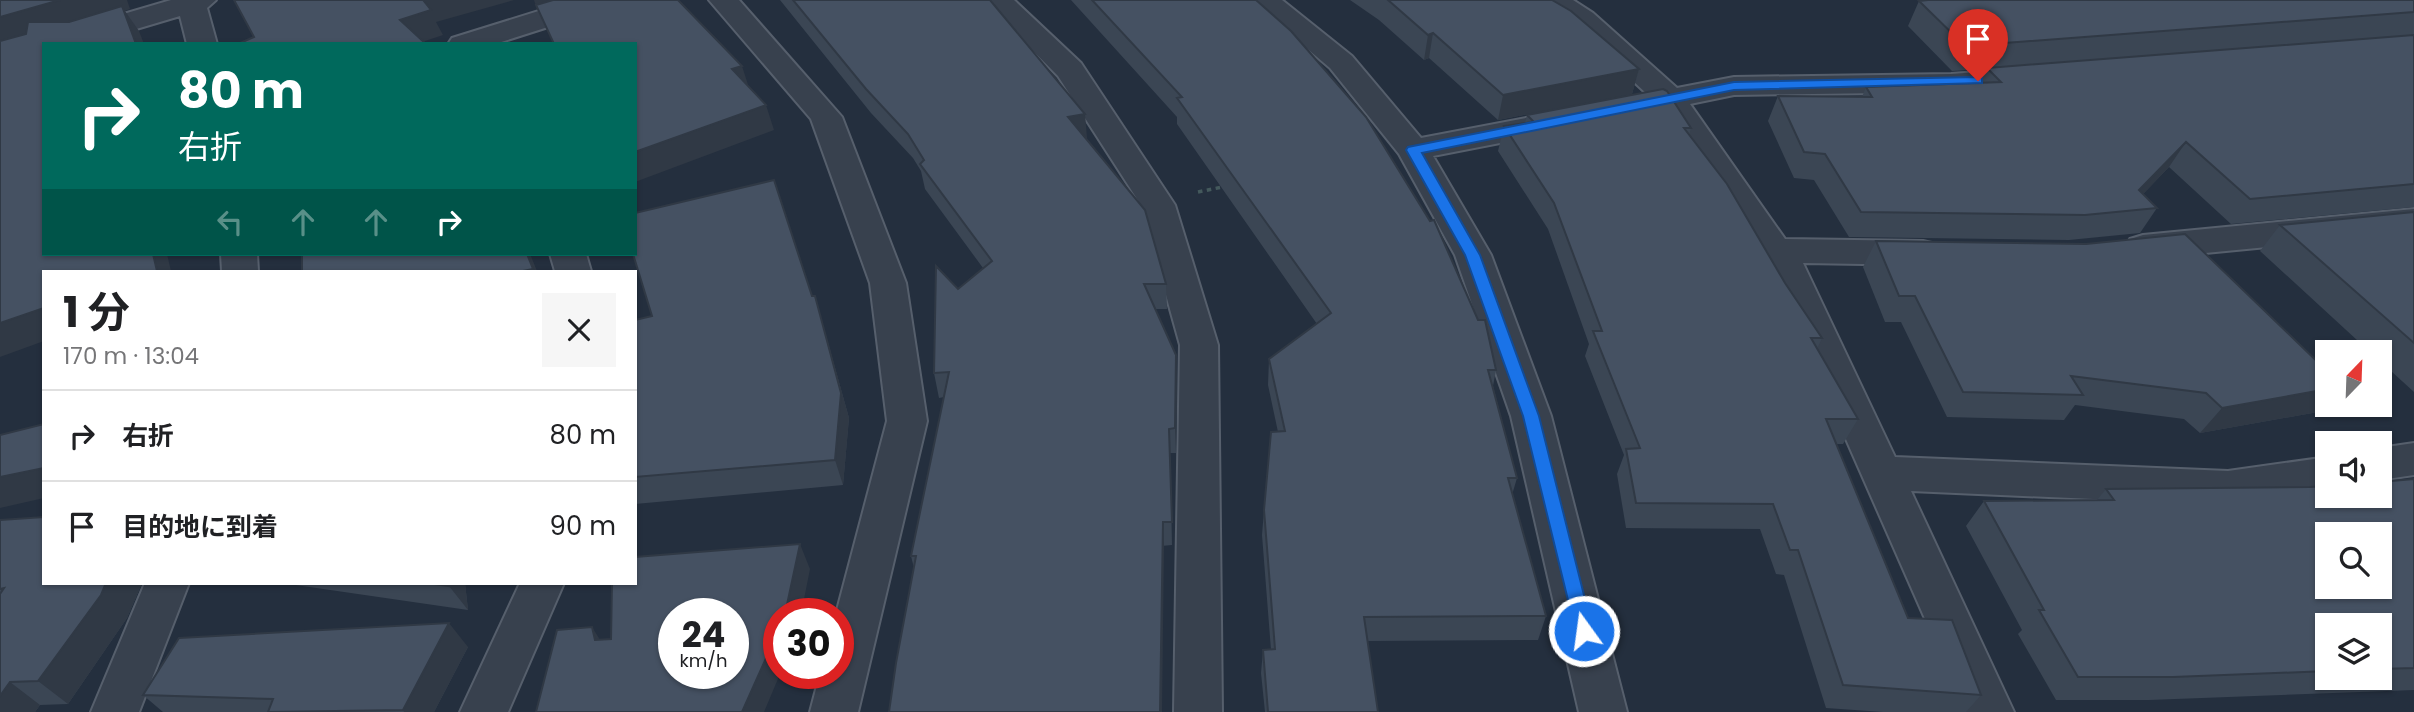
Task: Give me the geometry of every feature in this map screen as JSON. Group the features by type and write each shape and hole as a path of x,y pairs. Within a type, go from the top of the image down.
{"street":[{"path":"477,42 604,0"},
{"path":"723,0 826,117 888,283 908,421 834,712"},
{"path":"997,0 1070,70 1154,200 1199,345 1198,712"},
{"path":"1264,0 1341,62 1413,150 1473,255 1531,416 1603,712"},
{"path":"1553,0 1584,19 1670,99 1793,277 1990,712"},
{"path":"61,42 195,1 202,42"},
{"path":"1413,150 1734,86 1951,83 2062,74"},
{"path":"2110,251 2414,221"},
{"path":"1774,251 1962,253"},
{"path":"2392,462 2414,459"},
{"path":"1882,473 2228,488 2315,474"},
{"path":"115,712 166,585"},
{"path":"484,712 541,585"}],"path":[{"path":"1154,200 1236,184"}],"building":[{"path":"0,0 60,0 0,17"},
{"path":"234,0 423,0 431,10 400,20 424,42 242,42 254,37"},
{"path":"553,0 678,0 742,66 732,69 766,105 637,151 637,42 553,42 536,5"},
{"path":"793,0 990,0 1085,114 1068,117 1145,210 1166,284 1144,284 1176,355 1175,428 1169,429 1172,522 1163,522 1160,712 889,712 916,556 911,556 949,372 934,373 936,266 958,289 992,261 920,164 924,160 908,134 866,89"},
{"path":"1092,0 1256,0 1291,31 1366,117 1430,221 1434,220 1478,320 1485,320 1496,370 1488,370 1517,478 1508,478 1546,616 1364,617 1378,712 1268,712 1263,650 1275,649 1264,510 1271,432 1285,431 1269,359 1331,313 1177,98 1182,97"},
{"path":"1388,0 1552,0 1571,11 1639,69 1503,95 1433,33 1428,35"},
{"path":"2414,0 2414,12 1965,46 1919,1"},
{"path":"122,6 135,42 42,42 42,256 153,256 157,270 42,270 42,309 0,323 0,41 26,34 28,22 69,22"},
{"path":"2414,35 2414,184 2250,199 2186,142 2139,190 2157,208 2085,215 1861,212 1825,154 1804,152 1778,96 1872,97 1866,87 2001,82 1987,68"},
{"path":"1663,89 1691,128 1684,128 1727,184 1785,283 1822,338 1811,338 1858,419 1826,419 1908,618 1952,620 1981,695 1843,685 1798,550 1790,550 1773,504 1636,503 1626,449 1640,448 1593,331 1602,331 1554,203 1504,126 1534,122 1527,115"},
{"path":"774,180 812,296 815,296 841,393 835,460 637,477 637,320 652,316 634,256 637,256 637,213"},
{"path":"2414,212 2414,343 2280,225"},
{"path":"2185,234 2315,359 2315,391 2222,408 2206,393 2071,376 2083,395 1963,392 1915,296 1899,296 1876,241 2086,244"},
{"path":"302,256 528,256 533,269 528,270 302,270"},
{"path":"42,424 42,468 0,477 0,435"},
{"path":"2414,479 2414,668 2392,669 2392,613 2315,613 2315,672 2173,677 2078,677 2039,610 2044,610 1984,501 2114,500 2106,489 2315,487 2315,508 2392,508 2392,481"},
{"path":"42,517 42,585 105,585 101,595 38,681 10,682 0,696 0,594 4,588 0,589 0,520"},
{"path":"800,544 788,598 763,598 763,665 742,712 536,712 557,630 592,627 595,640 611,639 612,585 637,585 637,557"},
{"path":"449,623 403,710 268,712 273,699 143,695 179,638"}],"route":[{"path":"1584,631 1531,416 1473,255 1413,150 1734,86 1978,81"}]}
